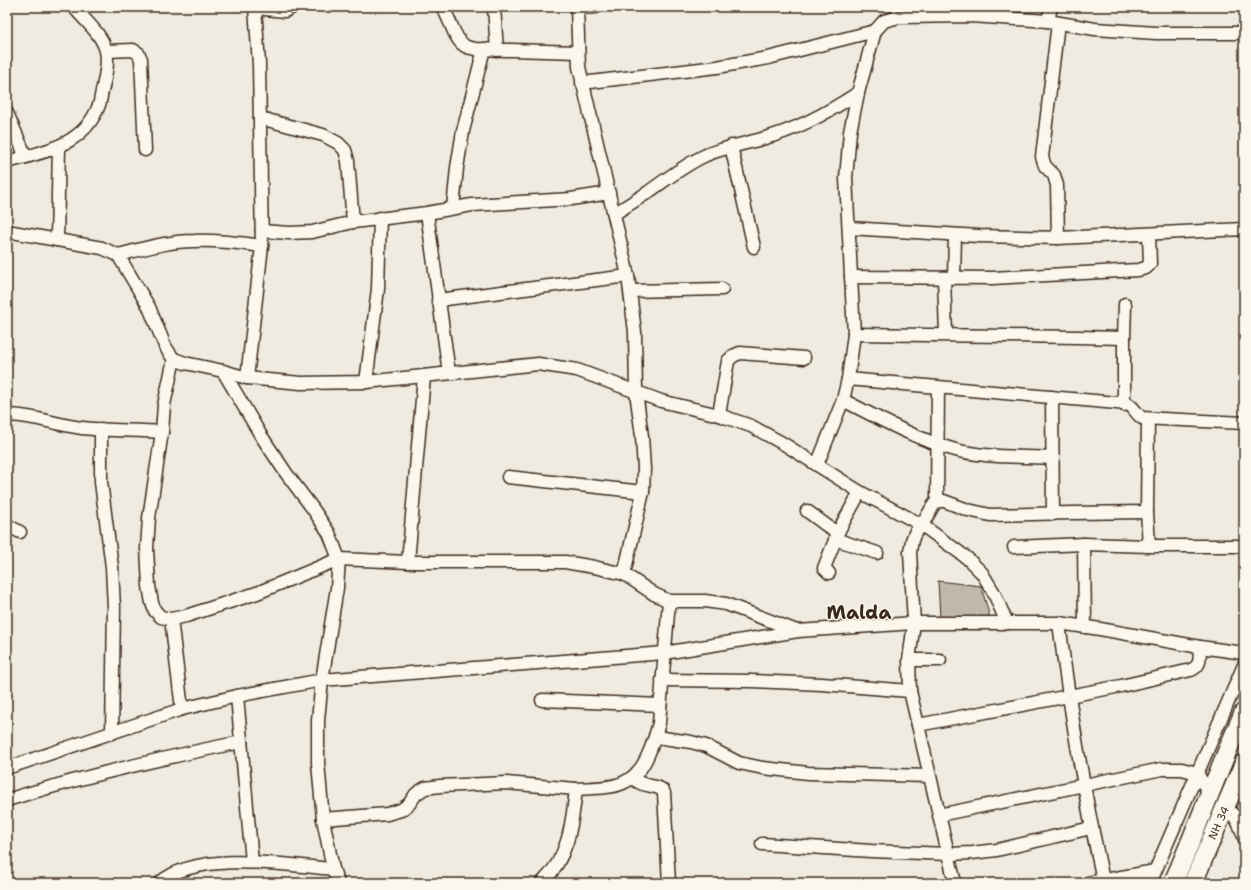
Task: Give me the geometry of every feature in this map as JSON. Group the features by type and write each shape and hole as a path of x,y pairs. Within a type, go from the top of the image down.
{"main road":[{"path":"1173,883 1210,795 1230,742 1244,712"},
{"name":"NH 34","path":"1193,883 1244,763"}],"street":[{"path":"7,162 59,147 77,136 89,123 98,106 107,69 106,51 99,35 74,7"},
{"path":"247,378 262,246 259,64 255,8 285,11 293,7"},
{"path":"442,7 447,14 456,36 464,46 475,49 578,52"},
{"path":"494,7 497,50"},
{"path":"596,7 577,8 578,52 582,84 628,276 635,332 636,392 642,436 644,469 643,492 624,574"},
{"path":"1050,7 1053,22 1042,157 1045,166 1054,175 1057,185 1058,238"},
{"path":"818,465 842,400 848,379 854,334 846,178 850,132 858,93 876,31 884,21 899,17 971,16 1053,22 1095,29 1156,33 1244,33"},
{"path":"582,84 768,58 876,31"},
{"path":"453,208 463,131 484,49"},
{"path":"106,51 133,50 138,53 141,59 145,150"},
{"path":"614,214 648,192 686,164 731,146 765,138 795,128 830,111 858,93"},
{"path":"7,113 26,156"},
{"path":"260,118 323,135 338,143 345,150 348,161 353,222"},
{"path":"731,146 754,246"},
{"path":"58,240 59,147"},
{"path":"262,232 312,232 353,222 428,213 453,208 571,198 608,193"},
{"path":"428,213 438,300 449,373"},
{"path":"366,382 378,288 380,218"},
{"path":"848,228 1058,238 1244,229"},
{"path":"7,231 102,248 118,255 149,307 165,346 174,359 247,378 301,383 366,382 538,364 577,370 661,401 719,415 751,426 818,465 860,492 922,525 967,558 982,573 994,593 1007,623"},
{"path":"946,334 949,278 955,234"},
{"path":"851,277 993,278 1096,271 1138,270 1146,268 1150,264 1148,234"},
{"path":"118,255 164,244 194,241 220,241 262,246"},
{"path":"438,300 628,276"},
{"path":"630,292 722,289"},
{"path":"1124,405 1124,338 1126,304"},
{"path":"854,334 946,334 1124,338"},
{"path":"719,415 728,361 732,356 740,353 804,358"},
{"path":"174,359 164,405 162,432 149,518 147,548 149,586 152,603 155,611 161,617 171,619 186,616 257,593 339,559 408,562 565,562 624,574 654,594 669,601 705,601 726,604 798,631"},
{"path":"223,371 260,434 329,533 339,559 322,680 318,727 318,763 323,819 333,869 338,883"},
{"path":"408,562 424,376"},
{"path":"848,379 1052,397 1124,405 1131,406 1142,418 1244,423"},
{"path":"938,388 938,501"},
{"path":"1052,397 1053,514"},
{"path":"842,400 926,441 953,450 992,455 1053,458"},
{"path":"7,415 21,415 83,428 162,432"},
{"path":"1148,418 1147,512 1149,546"},
{"path":"101,429 101,482 112,567 114,608 112,733"},
{"path":"508,477 643,492"},
{"path":"829,572 824,568 837,534 860,492"},
{"path":"955,883 910,691 909,660 914,623 910,552 915,533 938,501 944,501 968,510 990,515 1147,512"},
{"path":"807,511 837,534 877,553"},
{"path":"7,525 20,532"},
{"path":"1084,544 1085,627"},
{"path":"1014,547 1084,544 1244,546"},
{"path":"323,819 386,814 401,810 409,804 416,794 425,788 440,786 506,783 576,788 604,787 619,785 633,778 643,766 656,737 669,601"},
{"path":"171,619 182,709"},
{"path":"7,768 182,709 237,696 322,680 664,653 798,631 914,623 1059,624 1244,653"},
{"path":"1059,624 1068,696 1083,785 1102,880"},
{"path":"918,725 1191,670 1199,663 1200,647"},
{"path":"909,660 940,660"},
{"path":"1150,883 1244,665"},
{"path":"662,680 815,684 910,691"},
{"path":"237,696 252,862"},
{"path":"542,700 660,705"},
{"path":"656,737 691,742 706,746 739,763 763,768 808,773 930,776"},
{"path":"7,800 146,762 241,742"},
{"path":"939,815 1162,769 1182,769 1197,773 1210,795"},
{"path":"1197,883 1229,810 1244,770"},
{"path":"633,778 642,785 659,787 664,793 669,883"},
{"path":"542,883 552,873 566,849 572,823 576,788"},
{"path":"1229,810 1241,828 1244,837"},
{"path":"762,844 871,852 948,854 997,850 1091,828"},
{"path":"160,883 179,872 197,866 216,864 252,862 333,869"},
{"path":"1088,883 1155,871"}],"building":[{"path":"938,581 981,586 989,614 988,617 940,618"}],"district":[{"name":"Malda","path":"859,612"}]}
